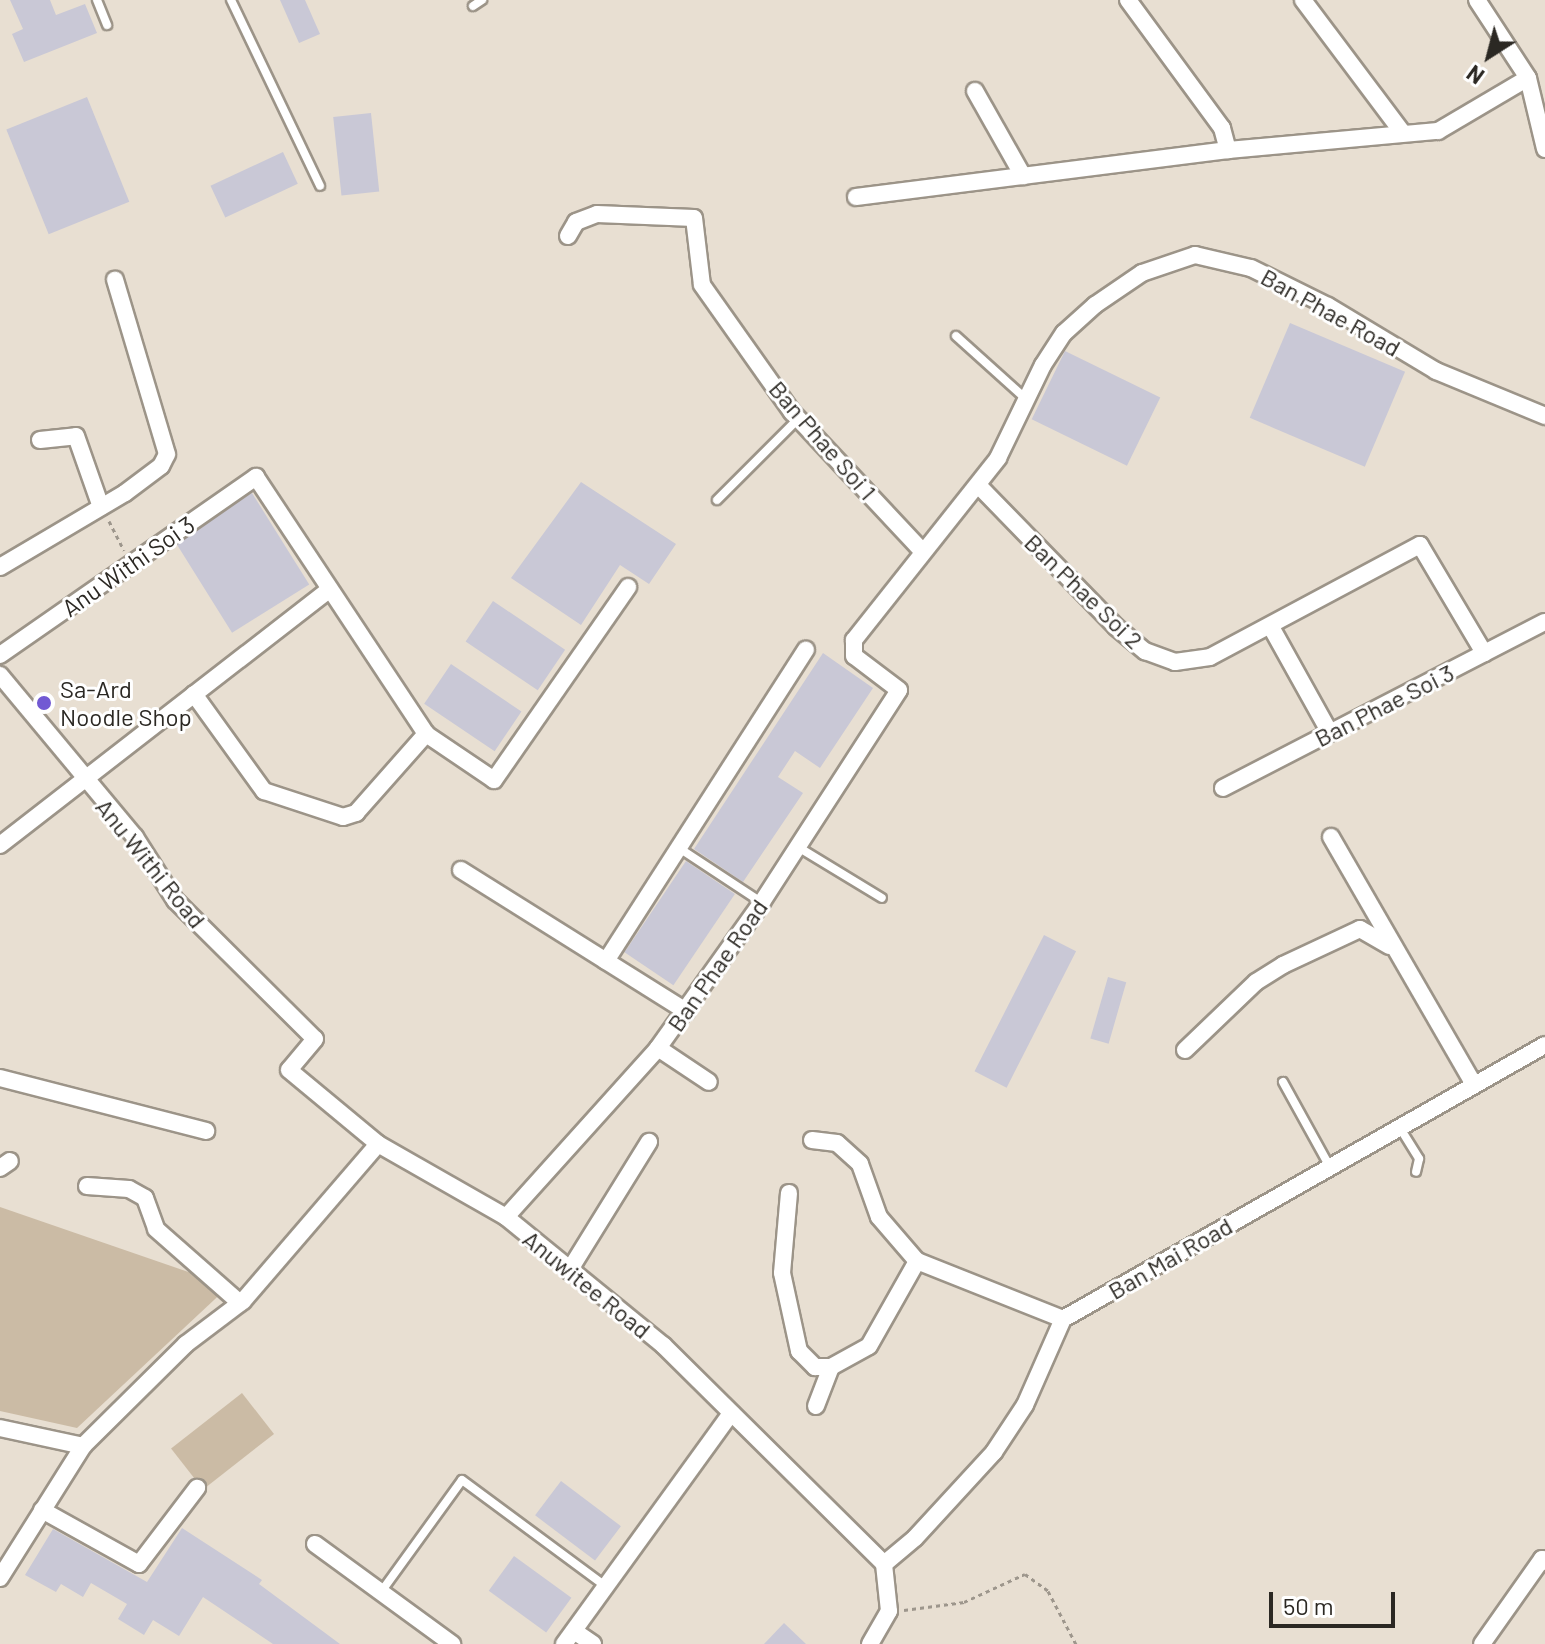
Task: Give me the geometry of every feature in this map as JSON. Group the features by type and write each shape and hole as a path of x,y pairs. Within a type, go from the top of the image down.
{"street":[{"path":"1128,0 1222,128 1228,150"},
{"path":"1303,0 1402,132"},
{"path":"1477,0 1528,78 1545,149"},
{"path":"856,197 1228,150 1438,131 1528,78"},
{"path":"975,91 1023,176"},
{"name":"Ban Phae Soi 1","path":"568,236 576,222 597,214 690,216 696,221 702,285 798,419 922,551"},
{"name":"Ban Phae Road","path":"506,1217 658,1048 798,847 899,690 854,656 854,640 998,458 1026,399 1064,333 1095,305 1142,273 1195,255 1251,268 1328,306 1436,371 1545,416"},
{"path":"0,567 101,507 161,466 167,454 115,280"},
{"path":"40,440 76,436 101,507"},
{"name":"Anu Withi Soi 3","path":"0,655 256,477 328,591"},
{"name":"Ban Phae Soi 2","path":"978,485 1116,627 1145,651 1175,662 1210,657 1420,545 1484,653"},
{"path":"0,845 328,591 426,734 494,780 628,587"},
{"name":"Ban Phae Soi 3","path":"1223,788 1545,622"},
{"path":"1271,627 1330,733"},
{"path":"606,961 806,650"},
{"name":"Anu Withi Road","path":"0,675 82,779 135,837 175,900 315,1039"},
{"path":"194,694 264,791 343,817 356,813 426,734"},
{"path":"1331,837 1474,1085"},
{"path":"461,870 686,1011"},
{"path":"1185,1050 1256,982 1283,965 1360,929 1392,946"},
{"name":"Anuwitee Road","path":"315,1039 289,1070 378,1144 506,1217 663,1345 839,1513 884,1564"},
{"name":"Ban Mai Road","path":"1063,1319 1545,1045"},
{"path":"658,1048 709,1082"},
{"path":"0,1078 206,1131"},
{"path":"812,1140 837,1143 860,1164 879,1217 897,1243 917,1261 1063,1319 1025,1405 994,1452 925,1528 884,1564 889,1611 870,1644"},
{"path":"569,1271 649,1142"},
{"path":"0,1578 83,1446 186,1344 240,1303 378,1144"},
{"path":"87,1186 129,1189 145,1198 156,1229 240,1303"},
{"path":"789,1193 782,1273 799,1351 815,1367 831,1367 869,1346 917,1261"},
{"path":"816,1406 831,1367"},
{"path":"593,1644 569,1637 731,1413"},
{"path":"0,1428 83,1446"},
{"path":"42,1510 139,1564 197,1488"},
{"path":"315,1544 452,1644"},
{"path":"1482,1644 1545,1562"}],"lane":[{"path":"97,0 107,25"},
{"path":"231,0 320,186"},
{"path":"473,6 482,0"},
{"path":"956,336 1026,399"},
{"path":"717,500 798,419"},
{"path":"798,847 882,898"},
{"path":"678,848 762,902"},
{"path":"1283,1082 1330,1167"},
{"path":"1400,1127 1419,1159 1416,1172"},
{"path":"380,1592 462,1480 604,1585"}],"path":[{"path":"101,507 131,564"},
{"path":"889,1611 964,1602 1025,1574 1048,1591 1076,1644"}],"shaded area":[{"path":"0,1207 229,1286 77,1428 0,1411"},
{"path":"242,1393 274,1434 203,1489 171,1448"}],"building":[{"path":"10,0 50,0 56,15 85,4 97,33 24,62 12,34 23,29"},
{"path":"280,0 305,0 320,34 299,43"},
{"path":"87,97 129,202 49,234 6,130"},
{"path":"371,113 379,192 341,196 333,117"},
{"path":"283,152 298,184 225,218 210,186"},
{"path":"1290,323 1405,372 1365,467 1250,418"},
{"path":"1065,351 1160,397 1127,466 1032,419"},
{"path":"581,482 676,544 649,584 620,565 581,625 511,578"},
{"path":"252,493 309,585 232,633 175,541"},
{"path":"493,601 565,650 538,690 466,642"},
{"path":"823,653 873,688 820,768 795,751 778,777 803,793 743,882 694,849"},
{"path":"451,664 521,712 495,751 424,704"},
{"path":"686,861 735,894 673,985 624,952"},
{"path":"1044,935 1076,951 1007,1088 975,1071"},
{"path":"1108,977 1126,982 1109,1044 1090,1039"},
{"path":"561,1481 621,1526 595,1560 535,1515"},
{"path":"182,1528 262,1580 259,1584 340,1644 273,1644 203,1597 179,1636 153,1620 144,1635 118,1619 127,1604 91,1583 83,1597 61,1584 56,1592 25,1575 53,1529 147,1582"},
{"path":"514,1556 571,1598 546,1633 489,1591"},
{"path":"784,1623 806,1644 764,1644"}],"place":[{"name":"Sa-Ard Noodle Shop","path":"44,703"}]}
